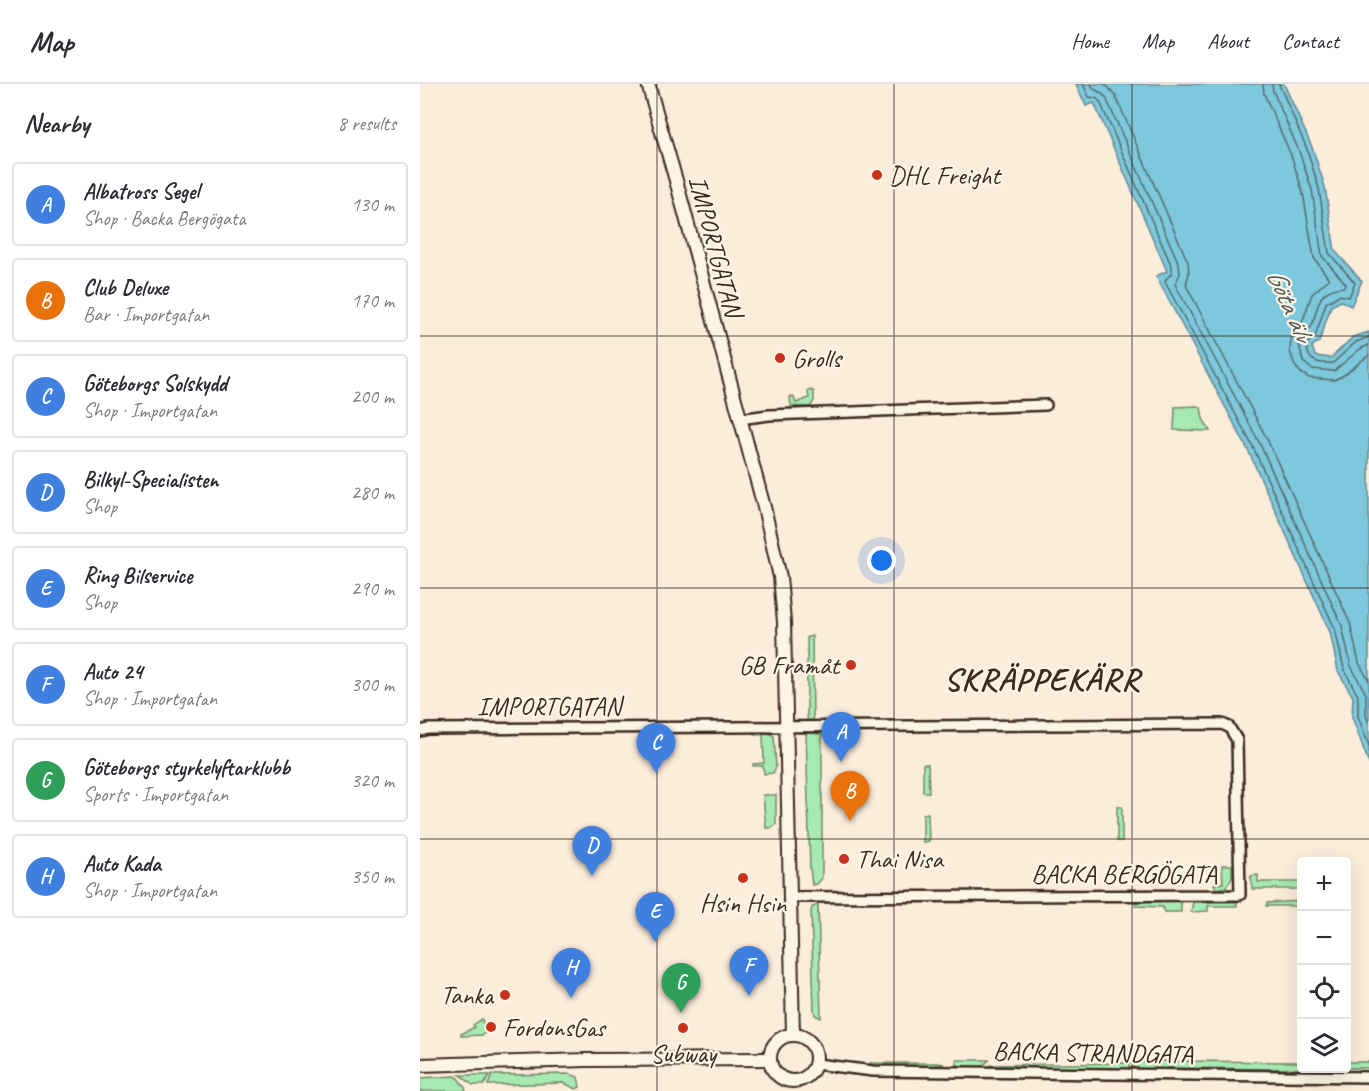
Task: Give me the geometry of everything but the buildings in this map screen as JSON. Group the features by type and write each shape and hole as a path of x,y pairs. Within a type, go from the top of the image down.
{"street":[{"name":"IMPORTGATAN","path":"648,84 764,507 780,577 784,622 793,1035"},
{"path":"740,419 768,415 1046,405"},
{"name":"BACKA BERGÖGATA","path":"786,728 1222,724 1229,727 1237,740 1240,895 791,897"},
{"name":"IMPORTGATAN","path":"420,731 428,729 786,728"},
{"path":"793,1035 803,1037 812,1044 816,1053 816,1064 808,1076 796,1086 778,1076 770,1059 776,1042 793,1035"},
{"path":"420,1065 587,1060 770,1059"},
{"name":"BACKA STRANDGATA","path":"816,1064 873,1071 1369,1077"}],"green space":[{"path":"811,390 814,392 814,401 810,407 791,406 790,397 793,396 796,403 809,398 808,392"},
{"path":"1198,406 1201,408 1203,419 1210,431 1174,430 1175,407"},
{"path":"812,636 813,722 808,722 807,637"},
{"path":"755,733 769,733 774,736 776,767 773,773 764,774 763,766 753,766 753,764 764,763 763,735 755,735"},
{"path":"806,733 822,734 822,878 817,884 812,885 810,869"},
{"path":"923,764 928,764 929,792 923,792"},
{"path":"763,795 776,795 776,824 770,828 766,828"},
{"path":"1117,807 1122,807 1122,841 1117,841"},
{"path":"928,813 929,841 923,842 923,814"},
{"path":"1222,865 1232,865 1232,878 1226,887 1216,889 1214,884 1223,883"},
{"path":"1258,875 1258,882 1297,882 1297,889 1252,889 1251,876"},
{"path":"1178,901 1181,904 1181,912 1164,912 1163,907 1135,906 1135,902"},
{"path":"1297,901 1297,906 1266,906 1267,903"},
{"path":"1193,902 1237,902 1237,906 1208,906 1208,911 1191,912"},
{"path":"818,905 821,1018 815,1015 814,1010 811,912 812,907"},
{"path":"482,1019 485,1032 483,1035 461,1036 475,1027 473,1025"},
{"path":"956,1060 989,1060 982,1067 961,1067 958,1066"},
{"path":"1135,1062 1297,1062 1297,1069 1168,1068 1156,1071 1132,1071"},
{"path":"1351,1062 1369,1062 1369,1068 1351,1068"},
{"path":"870,1063 938,1063 944,1064 870,1066"},
{"path":"1130,1063 1127,1070 989,1067 991,1065"},
{"path":"569,1074 578,1077 580,1087 576,1089 564,1083 488,1085 492,1075"},
{"path":"460,1075 490,1075 484,1085 473,1085"},
{"path":"456,1076 466,1091 420,1091 420,1078"}],"water":[{"name":"Göta älv","path":"1076,84 1284,84 1312,147 1325,187 1335,251 1362,281 1351,306 1341,301 1331,306 1319,342 1312,346 1315,356 1331,358 1353,337 1369,332 1369,764 1352,717 1353,697 1338,671 1330,632 1248,450 1156,276 1167,271 1094,103 1086,106"}],"place":[{"name":"DHL Freight","path":"877,175"},
{"name":"Grolls","path":"780,358"},
{"name":"GB Framåt","path":"851,665"},
{"name":"Albatross Segel","path":"841,762"},
{"name":"Göteborgs Solskydd","path":"656,773"},
{"name":"Club Deluxe","path":"850,821"},
{"name":"Thai Nisa","path":"844,859"},
{"name":"Bilkyl-Specialisten","path":"592,876"},
{"name":"Hsin Hsin","path":"743,878"},
{"name":"Ring Bilservice","path":"655,942"},
{"name":"Tanka","path":"505,995"},
{"name":"Auto 24","path":"749,996"},
{"name":"Auto Kada","path":"571,998"},
{"name":"Göteborgs styrkelyftarklubb","path":"681,1013"},
{"name":"FordonsGas","path":"491,1027"},
{"name":"Subway","path":"683,1028"}],"district":[{"name":"SKRÄPPEKÄRR","path":"1042,679"}]}
